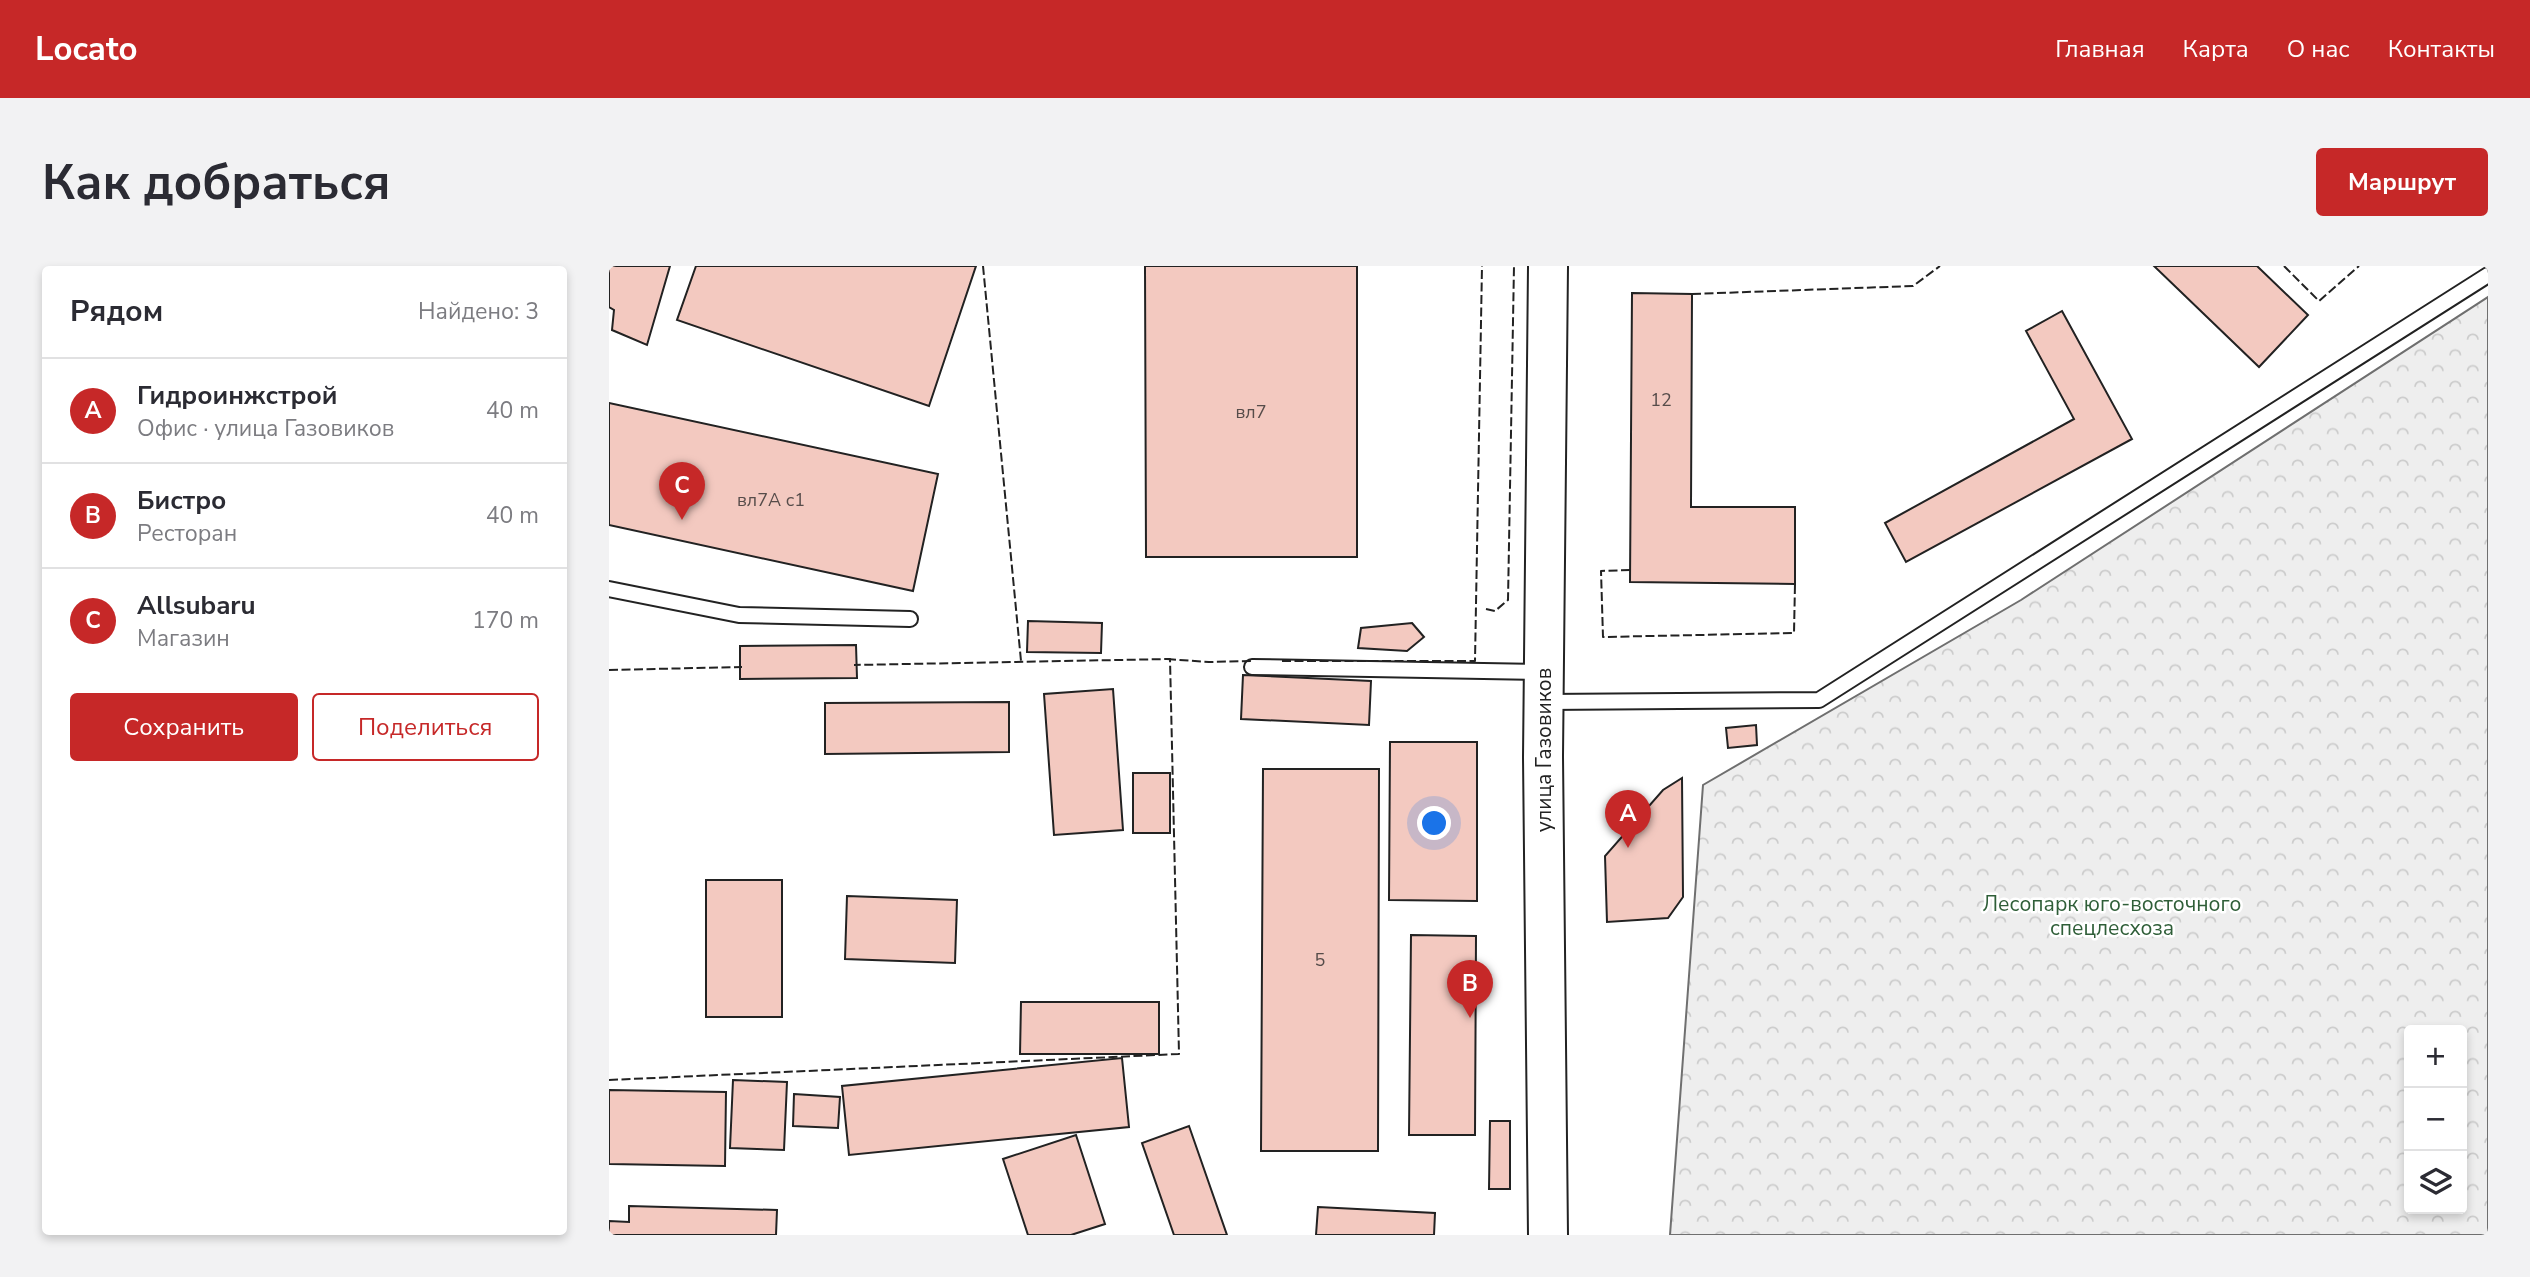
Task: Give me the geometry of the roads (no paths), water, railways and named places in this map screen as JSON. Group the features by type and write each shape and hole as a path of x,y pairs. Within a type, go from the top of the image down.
{"street":[{"name":"улица Газовиков","path":"1548,1235 1544,687 1549,266"}],"lane":[{"path":"1252,667 1544,687 1819,700 2488,275"},
{"path":"609,589 739,615 910,619"}],"place":[{"name":"Allsubaru","path":"682,520"},
{"name":"Гидроинжстрой","path":"1628,848"},
{"name":"Бистро","path":"1470,1018"}],"park label":[{"name":"Лесопарк юго-восточного спецлесхоза","path":"2112,916"}]}
